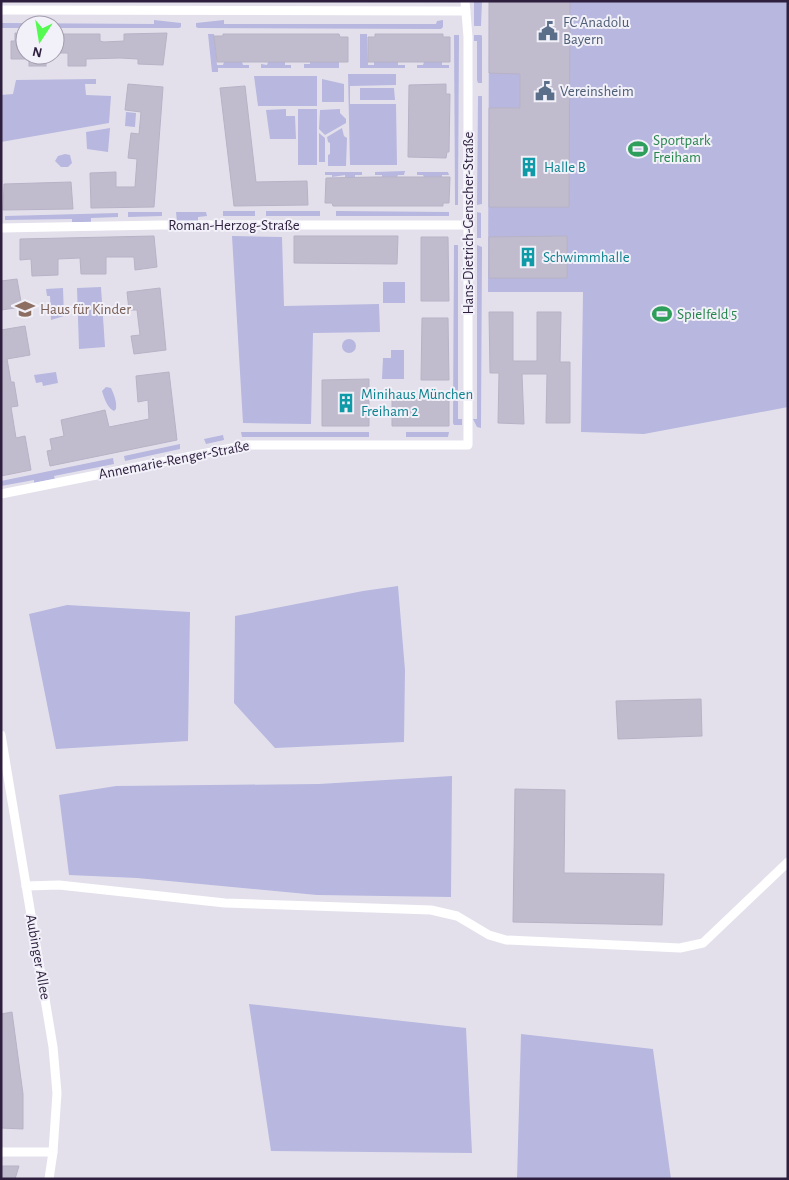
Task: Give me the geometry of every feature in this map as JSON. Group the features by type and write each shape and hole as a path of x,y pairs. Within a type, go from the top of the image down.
{"street":[{"name":"Hans-Dietrich-Genscher-Straße","path":"465,1 468,36 468,445"},
{"path":"1,10 466,11"},
{"name":"Roman-Herzog-Straße","path":"1,228 161,225 468,225"},
{"name":"Annemarie-Renger-Straße","path":"1,494 247,445 468,445"},
{"name":"Aubinger Allee","path":"1,735 53,1047 57,1093 53,1152 48,1179"},
{"path":"26,886 58,885 234,904 431,910 457,916 489,935 506,940 680,948 703,943 788,862"},
{"path":"1,1152 53,1152"}],"shaded area":[{"path":"474,1 482,1 481,26 474,26"},
{"name":"Sportpark Freiham","path":"489,1 788,1 788,407 644,434 581,432 583,292 488,292"},
{"path":"154,20 181,23 181,27 65,28 65,23 154,24"},
{"path":"224,20 224,24 436,24 437,21 443,20 443,27 441,29 196,27 196,23"},
{"path":"1,23 15,23 15,28 1,28"},
{"path":"208,34 214,34 217,65 223,65 224,62 242,62 243,65 249,65 249,68 218,68 218,72 212,72"},
{"path":"360,34 367,34 368,65 374,65 374,62 398,62 398,65 405,65 405,68 360,68"},
{"path":"454,35 459,35 458,205 455,205"},
{"path":"474,35 482,36 482,83 478,83 477,80 477,41 474,41"},
{"path":"268,62 285,62 285,65 291,65 291,68 261,68 261,64 267,65"},
{"path":"310,62 339,62 339,68 304,68 304,64 310,64"},
{"path":"424,62 442,62 442,65 449,65 449,68 417,68 417,65 423,65"},
{"path":"348,74 396,74 396,85 350,86 350,104 396,104 397,165 350,165"},
{"path":"254,76 317,76 317,106 258,106"},
{"path":"96,79 96,84 85,84 86,95 111,96 109,123 1,142 1,95 13,94 16,80"},
{"path":"322,79 344,84 344,102 322,102"},
{"path":"360,88 394,88 395,100 360,100"},
{"path":"478,96 482,96 482,204 477,205"},
{"path":"286,109 286,116 295,116 296,139 270,139 266,110"},
{"path":"298,109 317,109 317,165 298,165"},
{"path":"340,109 340,113 346,119 346,123 325,135 319,129 320,110"},
{"path":"126,112 136,113 135,127 125,126"},
{"path":"110,128 108,152 87,149 86,132"},
{"path":"342,128 344,136 347,138 346,166 328,166 330,143 327,137"},
{"path":"319,133 325,138 325,162 319,162"},
{"path":"70,155 72,163 68,167 61,167 55,161 58,156"},
{"path":"405,171 404,175 398,175 397,177 375,175 375,172"},
{"path":"325,172 362,172 362,175 355,175 355,177 345,177 345,175 332,177 332,175 325,175"},
{"path":"417,172 448,172 449,175 424,177 423,175 417,175"},
{"path":"223,211 255,211 255,216 223,216"},
{"path":"266,211 320,211 320,216 266,216"},
{"path":"336,211 449,212 449,216 336,216"},
{"path":"128,212 162,212 162,216 128,217"},
{"path":"176,212 206,212 207,216 198,217 198,221 177,222"},
{"path":"477,212 481,213 481,238 477,238"},
{"path":"118,213 118,217 91,218 91,222 72,222 72,219 5,220 5,216"},
{"path":"232,236 282,237 284,306 379,304 380,332 313,333 311,424 243,423"},
{"path":"454,245 458,245 458,419 462,419 462,425 454,425 453,423"},
{"path":"477,245 482,247 481,428 477,427 473,419 477,419"},
{"path":"383,282 405,282 405,303 383,303"},
{"path":"101,287 105,347 79,349 77,288"},
{"path":"63,288 64,316 51,320 50,296 47,296 46,289"},
{"path":"346,339 352,339 356,346 352,353 346,353 342,349 342,343"},
{"path":"391,350 404,350 404,379 382,379 383,358 391,358"},
{"path":"56,372 58,383 43,386 42,382 36,383 34,375"},
{"path":"106,387 111,388 116,401 116,409 114,411 108,406 102,391"},
{"path":"241,432 369,432 369,437 242,437"},
{"path":"406,432 449,432 448,437 406,437"},
{"path":"223,435 224,440 206,444 204,439"},
{"path":"180,444 180,449 125,461 124,456"},
{"path":"113,458 114,464 54,476 55,479 34,483 34,480 1,486 1,481"},
{"path":"398,586 405,670 404,742 275,748 234,703 235,616"},
{"path":"67,605 190,612 188,741 56,749 29,614"},
{"path":"452,776 451,897 317,895 137,878 69,875 59,795 116,786 319,784"},
{"path":"249,1004 466,1028 472,1153 271,1151"},
{"path":"521,1034 653,1049 671,1179 517,1179"}],"building":[{"path":"489,1 570,1 569,207 489,207 489,108 520,108 520,74 489,73"},
{"path":"167,33 163,65 138,64 138,59 120,58 86,59 86,66 68,66 68,53 65,53 65,34 100,34 100,41 104,42 124,41 124,34"},
{"path":"223,34 339,34 340,37 348,37 348,62 217,62 214,36 223,36"},
{"path":"375,34 443,34 443,37 450,37 450,62 368,62 368,37 375,37"},
{"path":"11,41 15,41 15,59 11,59"},
{"path":"29,65 46,65 46,66"},
{"path":"128,84 163,87 154,207 91,208 90,173 116,172 116,187 135,187 137,159 128,158 131,133 139,134 141,112 125,110"},
{"path":"446,84 446,94 450,94 449,152 447,152 446,158 408,157 409,85"},
{"path":"245,86 256,182 307,181 308,205 234,206 220,88"},
{"path":"450,177 449,203 443,203 443,206 333,206 332,203 325,203 326,178"},
{"path":"71,182 73,209 3,210 4,184"},
{"path":"154,236 157,267 135,270 134,257 106,257 106,274 81,274 80,258 58,259 58,275 32,276 31,259 20,260 20,239"},
{"path":"294,236 398,236 397,264 294,263"},
{"name":"Schwimmhalle","path":"567,236 567,278 489,278 489,237"},
{"path":"421,237 448,237 449,301 421,301"},
{"path":"17,279 22,307 1,310 1,281"},
{"path":"160,288 166,350 134,354 131,336 140,335 137,310 129,310 127,292"},
{"path":"489,312 513,312 513,361 537,361 537,312 561,312 560,362 570,362 570,423 546,423 547,374 522,374 524,424 498,423 499,373 490,373"},
{"path":"422,318 448,318 449,380 421,380"},
{"path":"25,326 30,355 7,359 11,382 14,382 18,406 11,407 16,438 25,436 31,470 1,476 1,330"},
{"path":"169,372 177,440 50,466 47,451 52,450 50,439 64,436 61,420 105,410 109,427 149,419 148,400 138,402 136,376"},
{"name":"Minihaus München Freiham 2","path":"369,379 369,426 322,426 322,380"},
{"path":"392,398 449,399 449,426 392,426"},
{"path":"701,699 702,736 618,739 616,701"},
{"path":"515,789 565,790 564,873 664,874 662,925 513,922"},
{"path":"12,1012 23,1094 23,1129 1,1128 1,1014"},
{"path":"1,1166 19,1166 15,1179 1,1179"}],"place":[{"name":"FC Anadolu Bayern","path":"548,31"},
{"name":"Vereinsheim","path":"545,91"},
{"name":"Sportpark Freiham","path":"638,149"},
{"name":"Halle B","path":"529,167"},
{"name":"Schwimmhalle","path":"528,257"},
{"name":"Haus für Kinder","path":"25,309"},
{"name":"Spielfeld 5","path":"662,314"},
{"name":"Minihaus München Freiham 2","path":"346,403"}]}
